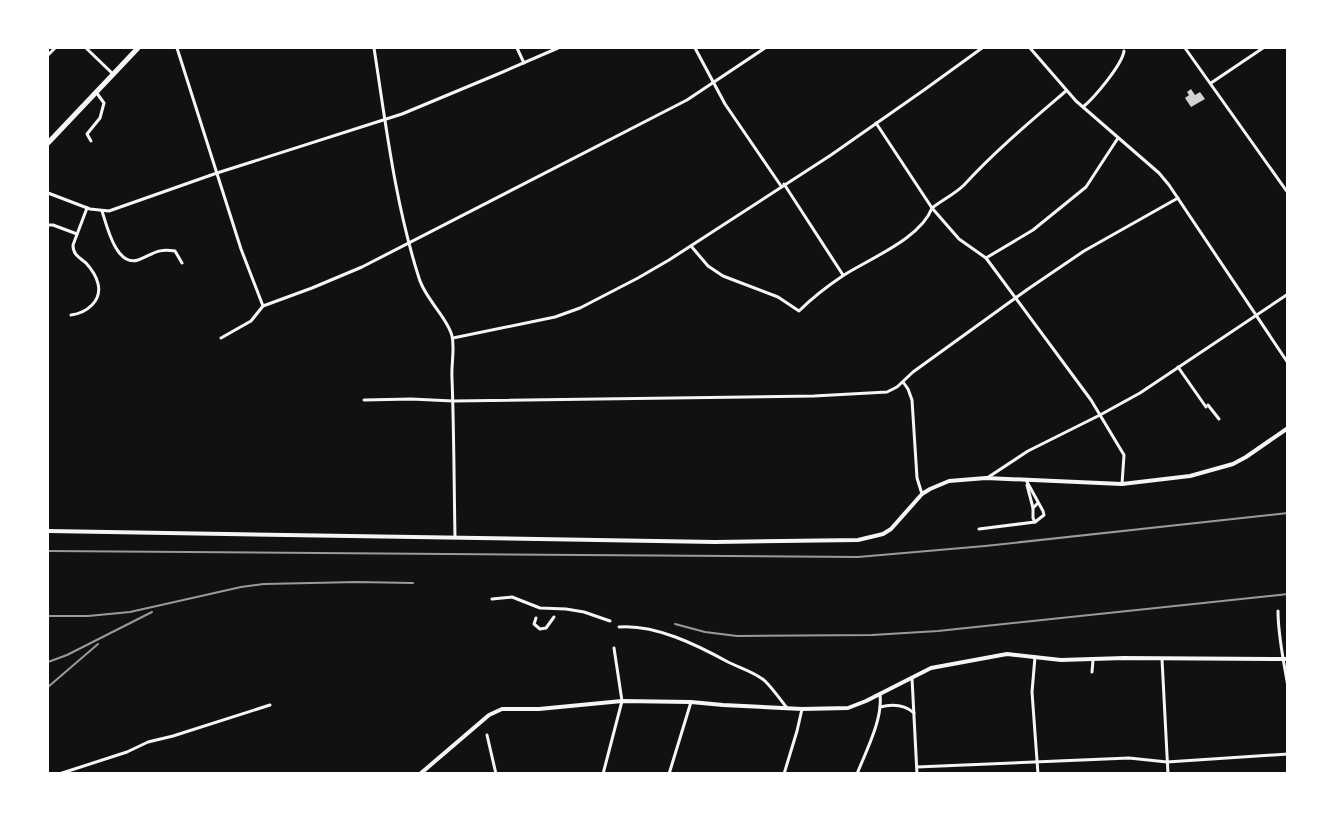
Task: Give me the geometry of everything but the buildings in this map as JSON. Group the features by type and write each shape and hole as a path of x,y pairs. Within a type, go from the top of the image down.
{"main road":[{"path":"48,143 138,48"}],"street":[{"path":"48,55 55,48"},
{"path":"86,48 112,74"},
{"path":"177,48 241,249 263,306"},
{"path":"375,48 385,120 408,242 423,290 450,329 453,338 451,370 454,442 454,537"},
{"path":"517,48 524,63"},
{"path":"48,193 87,208 102,211 109,210 217,173 385,120 558,48"},
{"path":"695,48 712,83 734,118 843,275"},
{"path":"221,338 251,321 263,306 345,274 657,116 687,100 765,48"},
{"path":"453,338 555,317 580,308 622,286 690,246 876,123 982,48"},
{"path":"1030,48 1066,91 1159,173 1178,198 1288,363"},
{"path":"1185,48 1288,193"},
{"path":"1210,83 1263,48"},
{"path":"1083,107 1109,78 1122,59 1124,51"},
{"path":"690,246 708,266 723,276 778,297 800,312 843,275 913,233 930,214 932,208 963,186 977,170 1020,130 1066,91"},
{"path":"91,141 87,134 100,118 104,104 96,92"},
{"path":"876,123 932,208 959,239 986,258 1091,400 1124,455 1122,484"},
{"path":"986,258 1033,230 1086,187 1118,138"},
{"path":"364,400 410,399 452,401 823,396 886,392 1084,251 1178,198"},
{"path":"71,315 78,314 90,307 95,302 99,290 96,278 85,262 77,256 72,245 87,208"},
{"path":"102,211 116,249 122,257 127,260 136,261 160,250 176,251 182,263"},
{"path":"48,225 77,234"},
{"path":"986,478 1028,451 1140,393 1288,294"},
{"path":"1178,367 1219,419"},
{"path":"902,382 908,389 912,400 917,478 922,494"},
{"path":"48,531 715,542 858,540 883,534 891,528 922,494 930,488 949,481 986,478 1122,484 1190,476 1233,464 1288,428"},
{"path":"979,529 1036,522 1044,515 1026,479"},
{"path":"1026,479 1033,508 1033,518 1036,522"},
{"path":"1033,508 1038,503"},
{"path":"492,599 512,597 540,608 584,612 610,622"},
{"path":"1278,611 1278,633 1286,659 1288,688"},
{"path":"536,618 534,624 540,629 546,628 554,617"},
{"path":"619,626 647,628 668,634 712,652 764,680 787,708"},
{"path":"603,774 622,701 620,675 614,648"},
{"path":"420,774 489,714 502,709 539,709 622,701 691,702 802,709 848,708 880,695 931,668 1007,654 1061,660 1124,658 1286,659"},
{"path":"1035,657 1032,692 1038,774"},
{"path":"1162,659 1168,774"},
{"path":"1092,672 1093,660"},
{"path":"912,678 917,774"},
{"path":"857,774 878,720 880,695"},
{"path":"669,774 691,702"},
{"path":"59,774 127,752 148,742 182,734 270,705"},
{"path":"880,706 898,705 906,707 914,713"},
{"path":"784,774 802,709"},
{"path":"487,735 496,774"},
{"path":"917,767 1129,758 1166,762 1288,754"}],"railway":[{"path":"48,551 858,557 985,546 1288,513"},
{"path":"48,616 88,616 130,612 241,587 264,584 413,583"},
{"path":"675,624 705,632 737,636 872,635 938,631 1288,594"},
{"path":"48,662 67,655 152,612"},
{"path":"48,687 98,644"}]}
